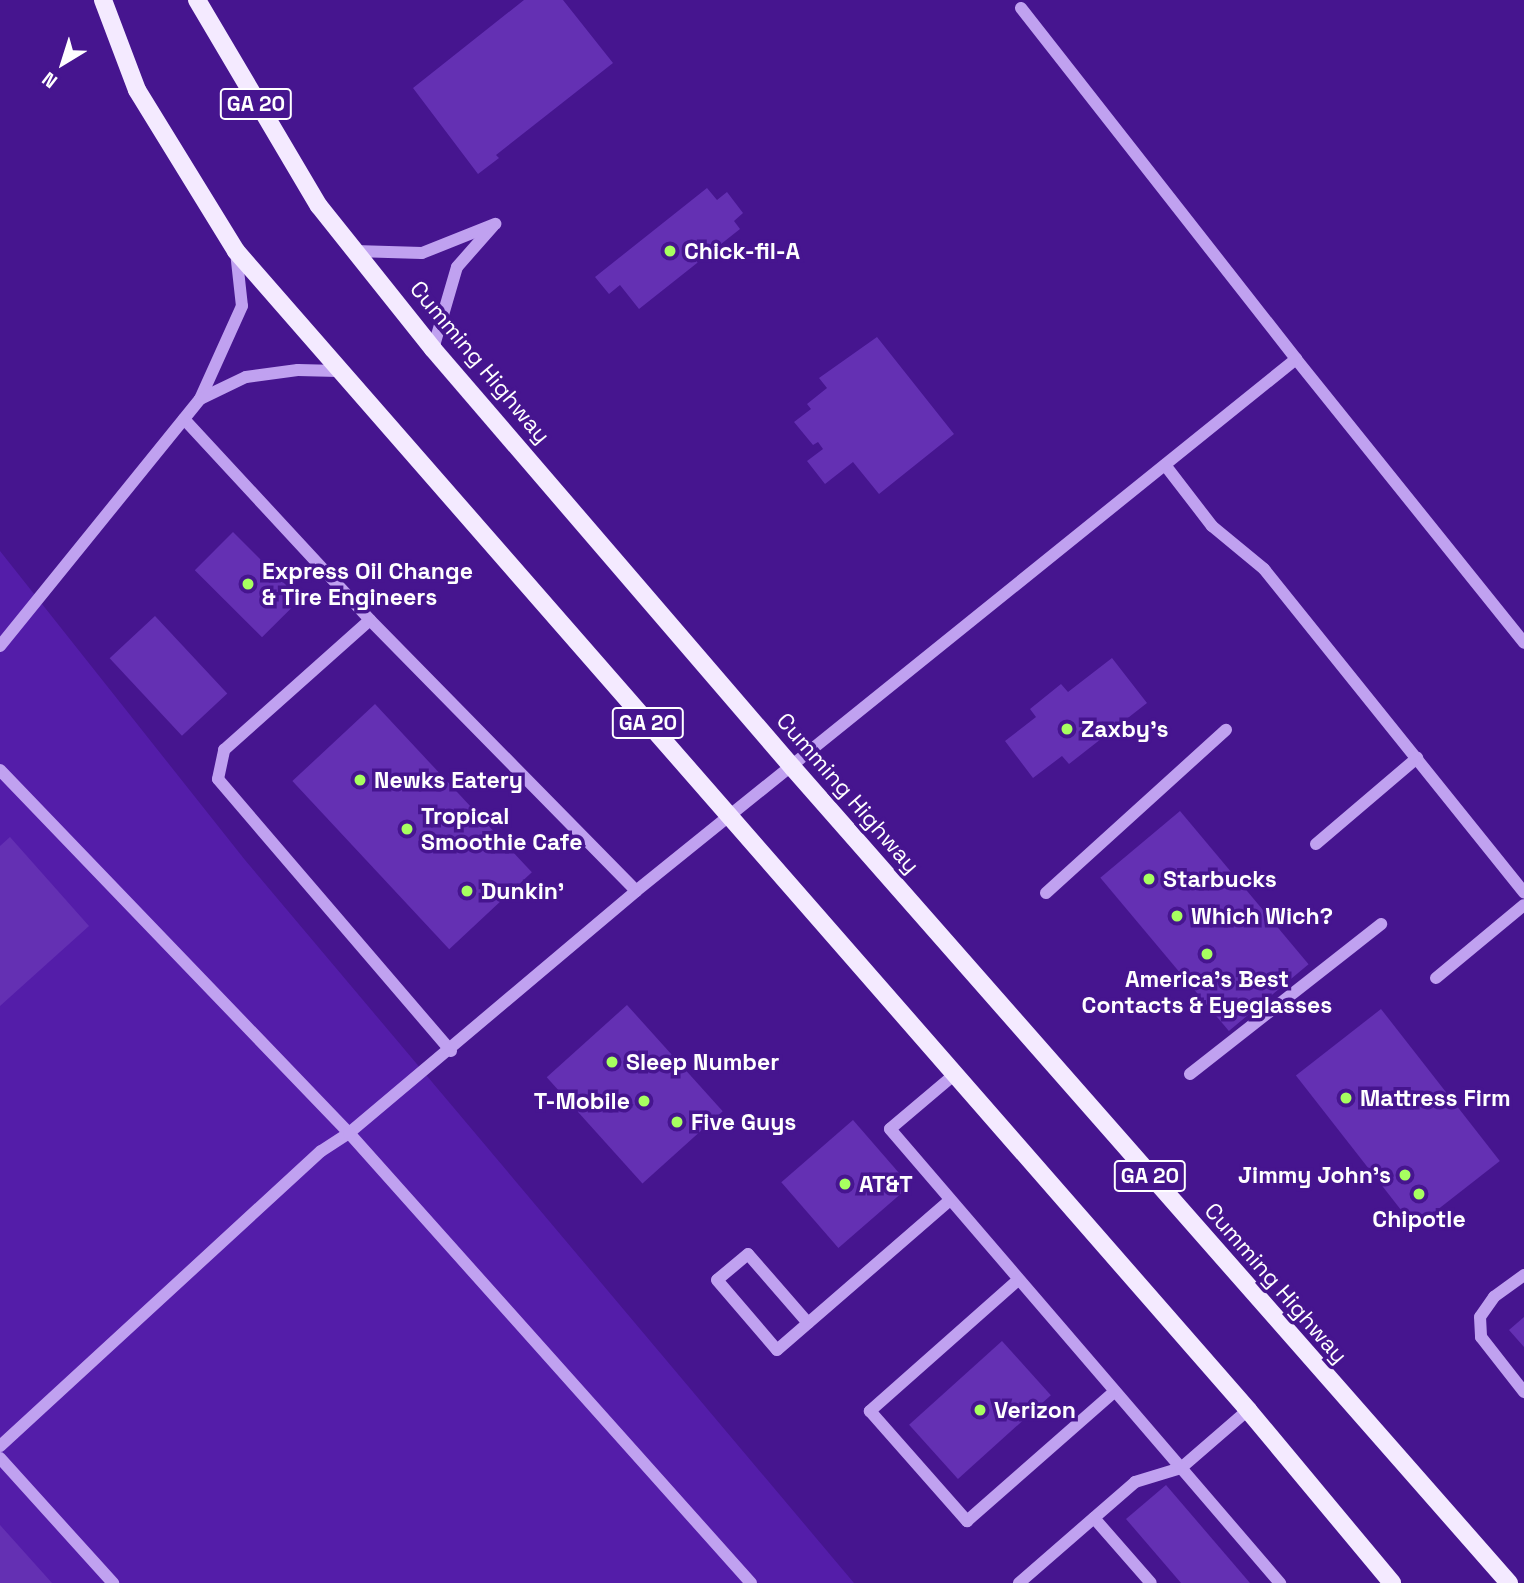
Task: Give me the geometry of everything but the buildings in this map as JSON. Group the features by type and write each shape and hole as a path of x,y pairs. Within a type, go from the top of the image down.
{"main road":[{"name":"GA 20","path":"103,0 136,90 236,251 1248,1410 1392,1583"},
{"name":"Cumming Highway","path":"197,0 319,206 433,349 793,768 1509,1583"}],"lane":[{"path":"1021,8 1296,359 1524,643"},
{"path":"355,251 422,253 495,224 457,267 433,349"},
{"path":"0,646 200,399 242,306 236,251"},
{"path":"0,1446 321,1151 349,1133 451,1051 636,891 731,818 1296,359"},
{"path":"200,399 246,376 299,370 338,371"},
{"path":"184,419 370,620 636,891"},
{"path":"1165,465 1212,526 1264,569 1524,892"},
{"path":"370,620 224,750 218,779 451,1051"},
{"path":"1046,893 1226,730"},
{"path":"1316,844 1417,758"},
{"path":"0,770 349,1133 751,1583"},
{"path":"1436,978 1524,905"},
{"path":"1190,1074 1381,924"},
{"path":"955,1074 890,1129 1280,1583"},
{"path":"808,1323 748,1254 717,1280 777,1350 950,1200"},
{"path":"1524,1275 1494,1297 1480,1317 1481,1337 1524,1392"},
{"path":"1018,1280 870,1411 967,1521 1114,1392"},
{"path":"1019,1583 1135,1482 1181,1468 1248,1410"},
{"path":"0,1458 113,1583"},
{"path":"1094,1518 1151,1583"}],"shaded area":[{"path":"0,551 245,860 854,1583 0,1583"}],"place":[{"name":"Chick-fil-A","path":"670,251"},
{"name":"Express Oil Change & Tire Engineers","path":"248,584"},
{"name":"Zaxby's","path":"1067,729"},
{"name":"Newks Eatery","path":"360,780"},
{"name":"Tropical Smoothie Cafe","path":"407,829"},
{"name":"Starbucks","path":"1149,879"},
{"name":"Dunkin'","path":"467,891"},
{"name":"Which Wich?","path":"1177,916"},
{"name":"America's Best Contacts & Eyeglasses","path":"1207,954"},
{"name":"Sleep Number","path":"612,1062"},
{"name":"Mattress Firm","path":"1346,1098"},
{"name":"T-Mobile","path":"644,1101"},
{"name":"Five Guys","path":"677,1122"},
{"name":"Jimmy John's","path":"1405,1175"},
{"name":"AT&T","path":"845,1184"},
{"name":"Chipotle","path":"1419,1194"},
{"name":"Verizon","path":"980,1410"}]}
